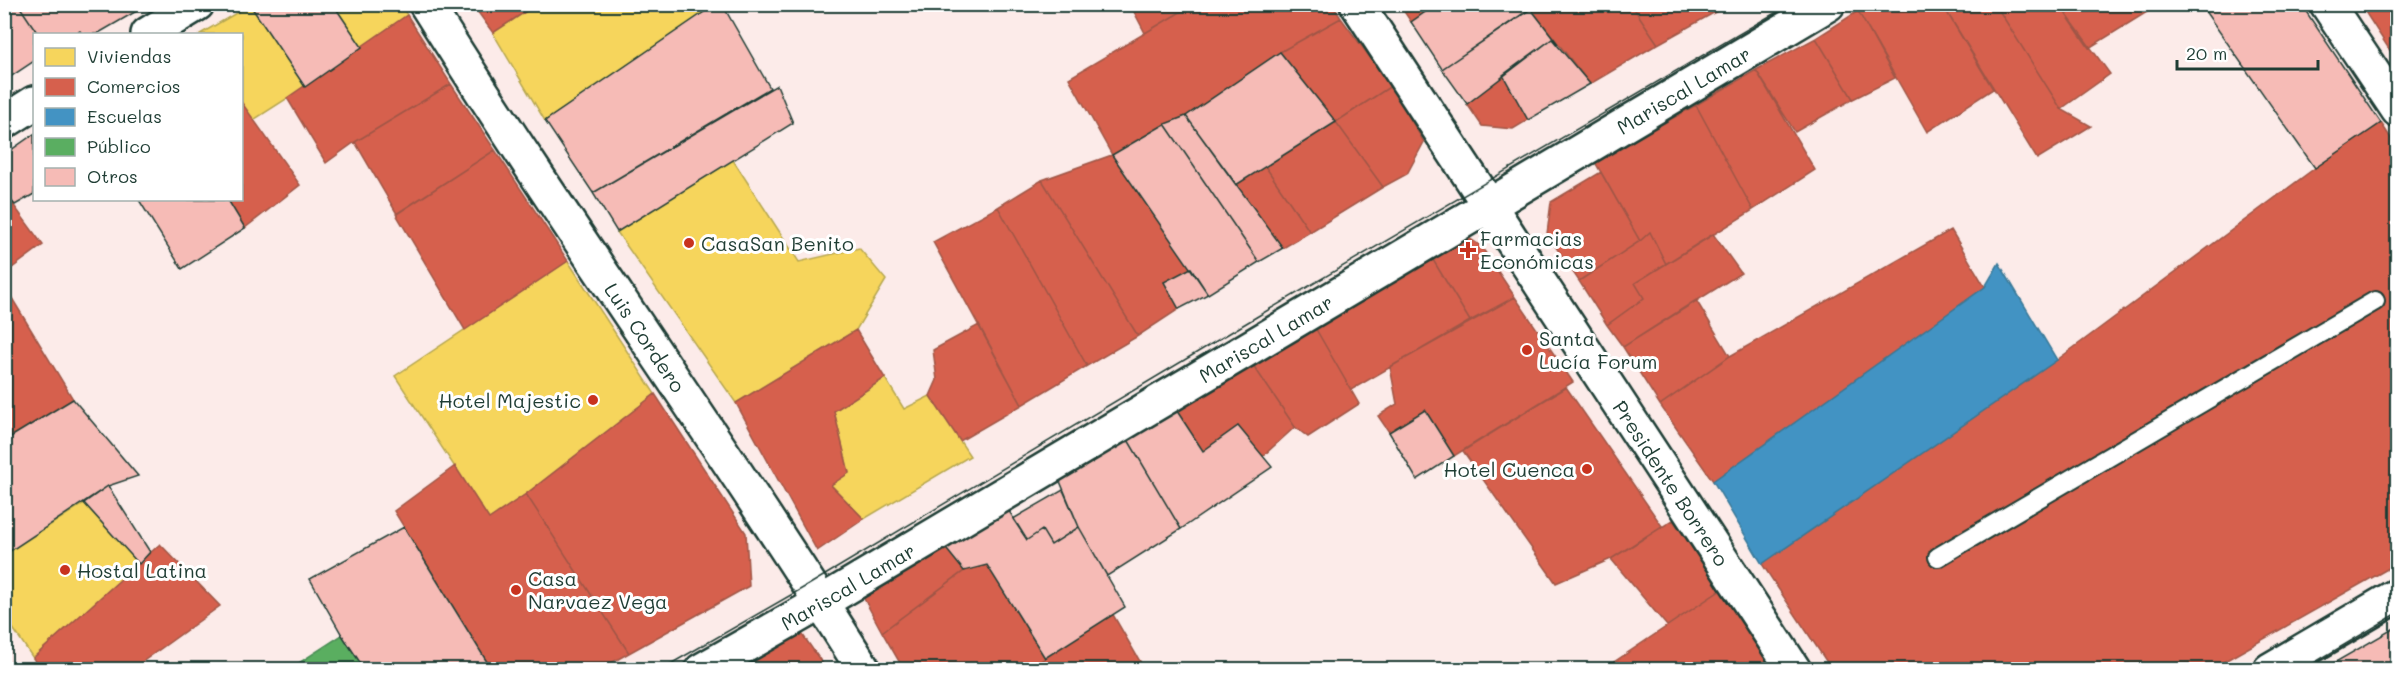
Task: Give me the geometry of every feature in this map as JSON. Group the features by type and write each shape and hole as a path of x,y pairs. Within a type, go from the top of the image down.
{"street":[{"path":"150,33 197,4"},
{"name":"Luis Cordero","path":"426,4 508,135 822,602 864,669"},
{"name":"Presidente Borrero","path":"1357,4 1794,669"},
{"name":"Mariscal Lamar","path":"702,669 822,602 1828,4"},
{"path":"2327,4 2397,110"},
{"path":"4,122 33,105"},
{"path":"2270,669 2397,595"}],"lane":[{"path":"1938,557 2375,302"}],"building: Viviendas":[{"path":"333,4 400,4 407,15 362,47"},
{"path":"537,4 702,4 706,12 545,121 493,33"},
{"path":"250,5 305,87 252,121 243,105 243,33 202,33"},
{"path":"733,160 799,262 859,248 886,280 856,330 736,403 617,232"},
{"path":"568,261 655,394 526,494 489,519 395,376"},
{"path":"885,378 904,409 930,396 970,456 864,519 831,485 849,473 834,411"},
{"path":"84,503 139,564 33,658 4,615 4,555"}],"building: Comercios":[{"path":"472,4 537,4 493,33"},
{"path":"1130,4 1194,4 1145,33"},
{"path":"1194,4 1332,4 1341,18 1280,52 1186,116 1165,124 1112,155 1069,78"},
{"path":"1399,4 1437,4 1411,22"},
{"path":"1537,4 1631,4 1658,44 1590,84 1531,9"},
{"path":"1631,4 1728,4 1728,5 1658,44"},
{"path":"1868,4 1942,4 1993,89 1927,132 1858,11"},
{"path":"1942,4 1995,4 2061,109 2091,126 2037,159"},
{"path":"1995,4 2059,4 2110,74 2061,109"},
{"path":"2059,4 2160,4 2089,48"},
{"path":"2360,4 2398,4 2398,63"},
{"path":"1858,11 1895,78 1853,99 1816,38"},
{"path":"407,15 451,84 355,142 326,163 287,98"},
{"path":"1341,18 1391,86 1336,122 1280,52"},
{"path":"1816,38 1853,99 1795,132 1756,70"},
{"path":"1756,70 1815,170 1753,210 1696,105"},
{"path":"1503,75 1528,120 1513,129 1482,126 1467,104"},
{"path":"451,84 495,150 397,214 355,142"},
{"path":"1391,86 1424,142 1407,174 1383,187 1336,122"},
{"path":"243,104 300,185 245,228 229,201 243,201"},
{"path":"1696,105 1753,210 1666,264 1650,232 1640,241 1595,162"},
{"path":"1336,122 1383,187 1310,232 1265,166"},
{"path":"2381,123 2398,149 2398,563 2209,670 1832,670 1762,564 2057,360 2315,168"},
{"path":"495,150 568,261 465,330 396,214"},
{"path":"1112,155 1191,268 1164,282 1179,309 1138,336 1042,180"},
{"path":"1265,166 1310,232 1283,248 1236,185"},
{"path":"1601,172 1640,241 1579,281 1547,234 1551,202"},
{"path":"1042,180 1138,336 1087,366 998,207"},
{"path":"4,192 43,245 4,274"},
{"path":"998,207 1087,366 1022,405 933,242"},
{"path":"1951,230 1985,287 1713,481 1660,405 1730,356"},
{"path":"1650,232 1666,264 1635,283 1644,298 1607,325 1579,281"},
{"path":"1463,234 1481,246 1515,297 1470,321 1430,255"},
{"path":"1713,234 1741,273 1623,347 1607,325 1644,298 1635,283"},
{"path":"1430,255 1470,321 1351,390 1313,324"},
{"path":"4,285 73,399 4,441"},
{"path":"1515,297 1573,382 1454,456 1425,410 1389,432 1378,416 1397,404 1390,367"},
{"path":"1696,300 1730,356 1660,405 1623,347"},
{"path":"1313,324 1359,404 1308,437 1295,427 1249,359"},
{"path":"979,325 1022,405 960,441 930,396 937,380 933,350"},
{"path":"856,330 885,378 834,411 849,473 831,485 864,519 817,551 736,403"},
{"path":"1249,359 1295,427 1262,457 1238,426 1203,451 1173,405"},
{"path":"1566,387 1662,526 1611,559 1556,583 1463,451"},
{"path":"655,394 746,533 749,586 629,653 526,494"},
{"name":"Casa Narvaez Vega","path":"455,466 489,519 526,494 629,653 599,670 492,670 394,511"},
{"path":"1673,520 1721,590 1667,626 1611,559"},
{"path":"160,544 220,606 131,670 40,670 33,658"},
{"path":"943,545 964,571 882,632 862,595"},
{"path":"987,565 1045,658 1027,670 904,670 882,632 964,571"},
{"path":"1721,590 1773,670 1610,670 1608,666"},
{"path":"1112,613 1145,670 1027,670 1045,658"},
{"path":"798,628 827,670 724,670"}],"building: Escuelas":[{"path":"1999,263 2057,360 1762,564 1713,481 1985,287"}],"building: Público":[{"path":"342,635 365,670 288,670"}],"building: Otros":[{"path":"4,4 18,4 37,33 33,33 33,62 4,81"},
{"path":"18,4 147,4 99,33 81,33 80,31 77,33 37,33"},
{"path":"333,4 362,47 305,87 250,5"},
{"path":"716,4 722,4 770,88 593,193 545,121"},
{"path":"1437,4 1537,4 1442,69 1411,22"},
{"path":"2200,4 2301,4 2381,123 2315,168"},
{"path":"1531,9 1558,44 1552,39 1467,104 1442,69"},
{"path":"1552,39 1590,84 1528,120 1503,75"},
{"path":"1280,52 1336,122 1236,185 1186,116"},
{"path":"777,85 793,123 617,232 593,193"},
{"path":"1186,116 1283,248 1259,262 1165,124"},
{"path":"1165,124 1259,262 1208,294 1112,155"},
{"path":"33,135 33,195 15,205 4,192 4,155"},
{"path":"140,201 229,201 245,228 182,269"},
{"path":"1191,268 1208,294 1179,309 1164,282"},
{"path":"73,399 138,476 108,486 4,555 4,441"},
{"path":"1173,405 1203,451 1238,426 1272,467 1181,529 1124,433"},
{"path":"1425,410 1454,456 1417,480 1389,432"},
{"path":"1124,433 1181,529 1107,576 1079,527 1057,474"},
{"path":"108,486 150,552 139,564 84,503"},
{"path":"1063,490 1079,527 1051,545 1042,530 1027,540 1013,519"},
{"path":"1004,503 1027,540 1042,530 1051,545 1079,527 1125,607 1045,658 987,565 964,571 943,545"},
{"path":"404,527 492,670 365,670 342,635 310,579"},
{"path":"2398,626 2398,670 2325,668"}],"tram line":[{"path":"660,670 810,584 1258,316 1790,4"},
{"path":"2302,670 2398,613"}],"place":[{"name":"CasaSan Benito","path":"689,243"},
{"name":"Farmacias Económicas","path":"1468,250"},
{"name":"Santa Lucía Forum","path":"1527,350"},
{"name":"Hotel Majestic","path":"593,400"},
{"name":"Hotel Cuenca","path":"1587,469"},
{"name":"Hostal Latina","path":"65,570"},
{"name":"Casa Narvaez Vega","path":"516,590"}]}
